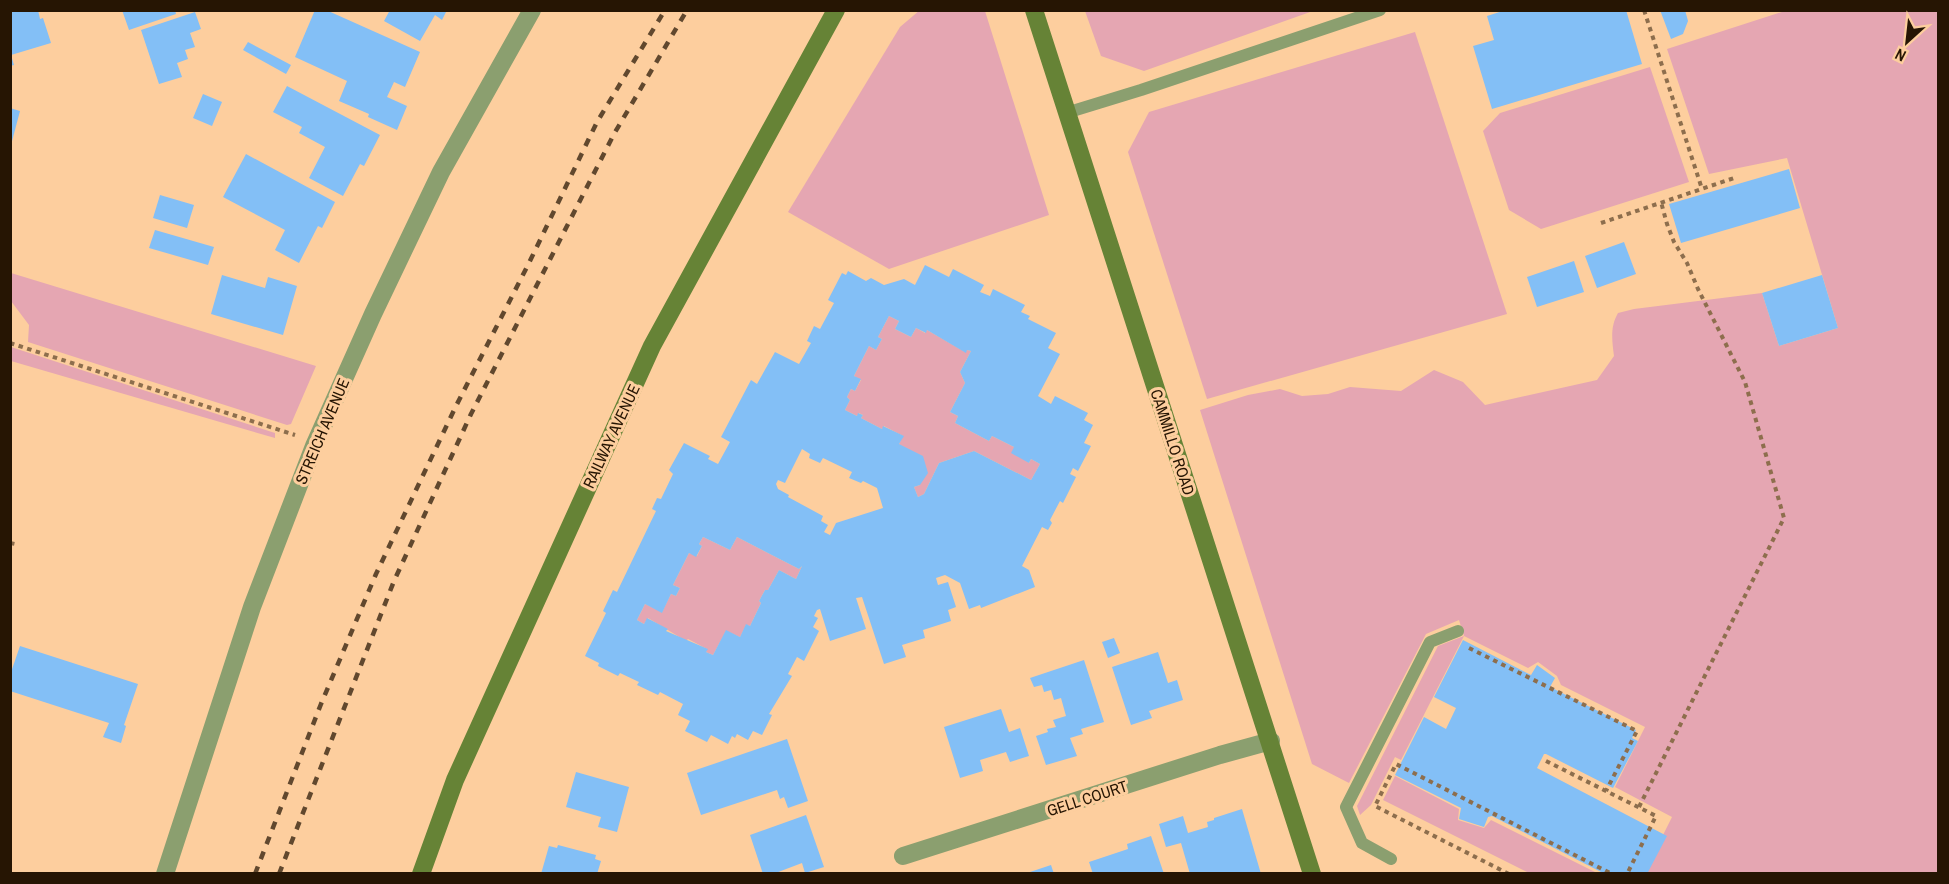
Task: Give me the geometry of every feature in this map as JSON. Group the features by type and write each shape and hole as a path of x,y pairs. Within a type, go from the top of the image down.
{"main road":[{"name":"CAMMILLO ROAD","path":"1034,10 1312,873"},
{"name":"RAILWAY AVENUE","path":"421,873 455,780 652,346 836,12"}],"street":[{"name":"STREICH AVENUE","path":"165,873 252,607 314,446 373,314 441,172 532,10"},
{"name":"GELL COURT","path":"903,856 1220,755 1271,741"}],"lane":[{"path":"1066,113 1380,10"},
{"path":"1391,859 1362,843 1346,807 1430,642 1458,631"}],"path":[{"path":"1644,10 1702,189"},
{"path":"1601,224 1737,177"},
{"path":"1639,807 1784,518 1745,382 1687,263 1674,243 1661,202"},
{"path":"10,343 296,436"},
{"path":"1464,645 1637,732 1606,791"},
{"path":"1546,761 1656,816 1627,873"},
{"path":"1509,873 1375,806 1396,764 1612,873"}],"shaded area":[{"path":"920,10 985,11 1049,215 889,269 788,212 900,27"},
{"path":"1085,10 1313,11 1144,71 1101,56"},
{"path":"1785,11 1938,11 1938,873 1644,873 1672,817 1615,787 1645,727 1561,685 1557,676 1538,662 1528,668 1464,636 1459,620 1426,634 1349,783 1312,764 1200,410 1248,395 1280,389 1302,396 1328,394 1350,387 1401,391 1434,370 1463,382 1485,405 1597,380 1614,356 1612,339 1615,318 1618,313 1634,309 1762,293 1779,346 1838,328 1787,158 1709,174 1667,49"},
{"path":"1415,32 1507,314 1207,399 1128,152 1149,112"},
{"path":"1650,67 1689,182 1541,229 1509,210 1483,131 1500,113"},
{"path":"11,273 316,366 291,424 287,425 28,342 29,325 11,301"},
{"path":"889,316 899,321 895,329 911,337 916,328 925,333 927,330 965,352 971,351 960,372 965,383 950,412 958,416 955,423 989,441 992,436 1014,447 1029,463 1031,459 1040,464 1031,480 974,451 939,463 924,494 918,497 914,487 920,485 899,444 903,436 884,426 882,429 861,418 863,415 859,413 857,416 845,410 850,400 847,397 851,389 855,391 861,380 854,376 869,346 876,350 882,339 878,337"},
{"path":"11,347 275,433 275,438 11,361"},
{"path":"703,537 730,550 737,537 799,569 802,566 796,579 779,570 759,601 761,603 750,626 746,625 740,637 726,631 713,655 706,652 707,649 688,639 686,641 648,618 644,624 637,620 645,604 662,612 671,594 676,596 680,588 673,585 689,553 697,556"},
{"path":"1464,636 1401,760 1395,757 1371,805 1360,815 1357,806 1438,646"},
{"path":"1395,776 1459,809 1458,820 1484,828 1491,820 1597,873 1529,873 1383,800"}],"building":[{"path":"18,10 38,10 51,43 11,55 14,65 10,66 10,13"},
{"path":"122,10 175,10 176,14 129,30"},
{"path":"315,10 326,10 420,52 405,87 394,82 387,97 407,106 397,130 339,101 347,81 295,57"},
{"path":"390,10 447,10 442,20 435,15 420,41 384,21"},
{"path":"1506,10 1626,10 1642,64 1492,109 1473,46 1494,40 1487,16"},
{"path":"1660,10 1685,10 1688,21 1683,34 1671,39"},
{"path":"195,12 201,29 190,33 195,47 185,50 188,59 177,63 182,77 159,84 141,30"},
{"path":"248,42 291,65 286,74 243,50"},
{"path":"287,86 380,135 364,166 360,164 343,196 309,178 325,147 299,133 302,127 273,112"},
{"path":"203,94 222,102 212,126 193,118"},
{"path":"10,108 20,111 11,145 10,145"},
{"path":"246,154 335,202 322,228 318,226 299,263 275,250 285,230 223,197"},
{"path":"1789,169 1800,208 1681,243 1669,204"},
{"path":"160,195 194,205 187,228 153,218"},
{"path":"155,230 214,247 208,265 149,248"},
{"path":"1624,242 1636,274 1597,288 1585,256"},
{"path":"1574,261 1584,292 1537,307 1527,277"},
{"path":"925,265 949,277 953,269 984,285 980,292 990,296 993,289 1025,305 1021,312 1030,316 1028,319 1056,333 1048,348 1060,354 1038,396 1051,404 1055,396 1088,413 1084,420 1093,425 1084,443 1091,446 1078,471 1073,468 1070,474 1076,477 1063,503 1060,501 1050,520 1052,523 1048,530 1042,527 1022,566 1029,570 1035,587 981,608 980,605 969,609 960,583 945,575 936,578 938,585 948,582 956,607 948,610 951,621 923,630 925,638 902,645 906,657 884,664 862,597 856,598 866,629 830,641 820,609 817,610 814,616 818,618 813,627 819,631 804,661 797,657 788,674 792,676 769,714 772,715 762,735 753,731 748,740 737,734 735,738 732,736 728,744 711,735 707,742 685,731 690,721 678,715 683,704 660,692 658,695 637,685 639,682 620,673 618,676 598,666 599,663 585,656 606,613 603,611 613,590 617,592 656,511 652,509 657,498 661,499 673,474 669,470 684,443 710,456 708,459 718,464 730,442 721,437 751,380 757,384 775,352 799,364 811,343 807,341 814,326 820,329 834,303 828,300 842,273 846,275 848,271 866,281 871,278 884,285 904,279 915,285","holes":["889,316 899,321 895,329 911,337 916,328 926,333 927,330 966,353 967,350 971,351 960,372 965,383 950,412 958,416 955,423 989,441 992,436 1014,447 1011,453 1029,463 1031,459 1040,464 1031,480 974,451 939,463 924,494 918,497 914,487 920,485 928,473 923,456 899,444 904,436 883,426 882,429 861,418 863,415 858,413 857,416 845,410 850,400 847,397 851,389 855,391 861,379 854,376 869,346 876,350 882,339 878,337","802,449 810,454 809,458 820,463 823,458 852,472 849,478 861,483 863,481 877,488 883,508 836,523 830,535 824,532 828,525 821,521 823,516 778,489 776,484 778,480 785,483","703,537 730,550 737,537 799,569 802,566 796,579 779,570 759,601 761,603 750,626 746,624 740,637 726,630 713,655 706,652 708,649 666,631 668,629 647,618 644,624 637,620 645,604 662,613 671,594 676,596 680,588 673,585 689,553 696,557 702,546 699,544"]},
{"path":"222,275 265,288 268,277 297,286 283,335 211,314"},
{"path":"1822,275 1838,328 1779,346 1762,293"},
{"path":"1114,638 1120,653 1108,658 1102,642"},
{"path":"1463,640 1531,675 1537,665 1555,678 1550,687 1636,730 1632,738 1638,741 1613,788 1546,754 1537,768 1667,836 1647,874 1605,874 1492,816 1488,817 1484,827 1459,819 1461,808 1395,775 1424,717 1446,729 1456,708 1434,697"},
{"path":"20,646 138,684 124,725 126,726 121,743 103,737 109,723 10,691 10,675"},
{"path":"1158,652 1168,683 1177,680 1183,700 1149,711 1152,718 1131,725 1112,667"},
{"path":"1084,660 1104,722 1081,729 1083,734 1070,738 1077,756 1046,765 1036,736 1048,732 1047,729 1056,727 1053,720 1066,716 1061,698 1054,700 1051,690 1044,692 1042,685 1034,687 1030,678"},
{"path":"1001,709 1009,732 1020,728 1029,756 1010,762 1006,752 980,760 983,771 960,778 944,727"},
{"path":"787,739 808,801 788,808 784,797 780,799 777,790 701,815 687,773"},
{"path":"576,772 629,787 617,832 598,827 601,817 566,807"},
{"path":"1242,809 1261,874 1190,874 1181,843 1166,847 1159,824 1183,816 1188,833 1208,827 1207,822 1214,818"},
{"path":"806,815 824,867 805,873 802,863 773,874 763,874 750,835"},
{"path":"1151,836 1164,874 1093,874 1089,862 1128,849 1127,844"},
{"path":"558,845 596,855 595,859 601,861 597,874 541,874 549,846 557,848"},
{"path":"1051,865 1054,874 1027,874 1027,873"}],"railway":[{"path":"255,874 321,704 376,574 456,406 597,122 665,10"},
{"path":"279,874 394,581 471,414 614,134 687,10"}]}
